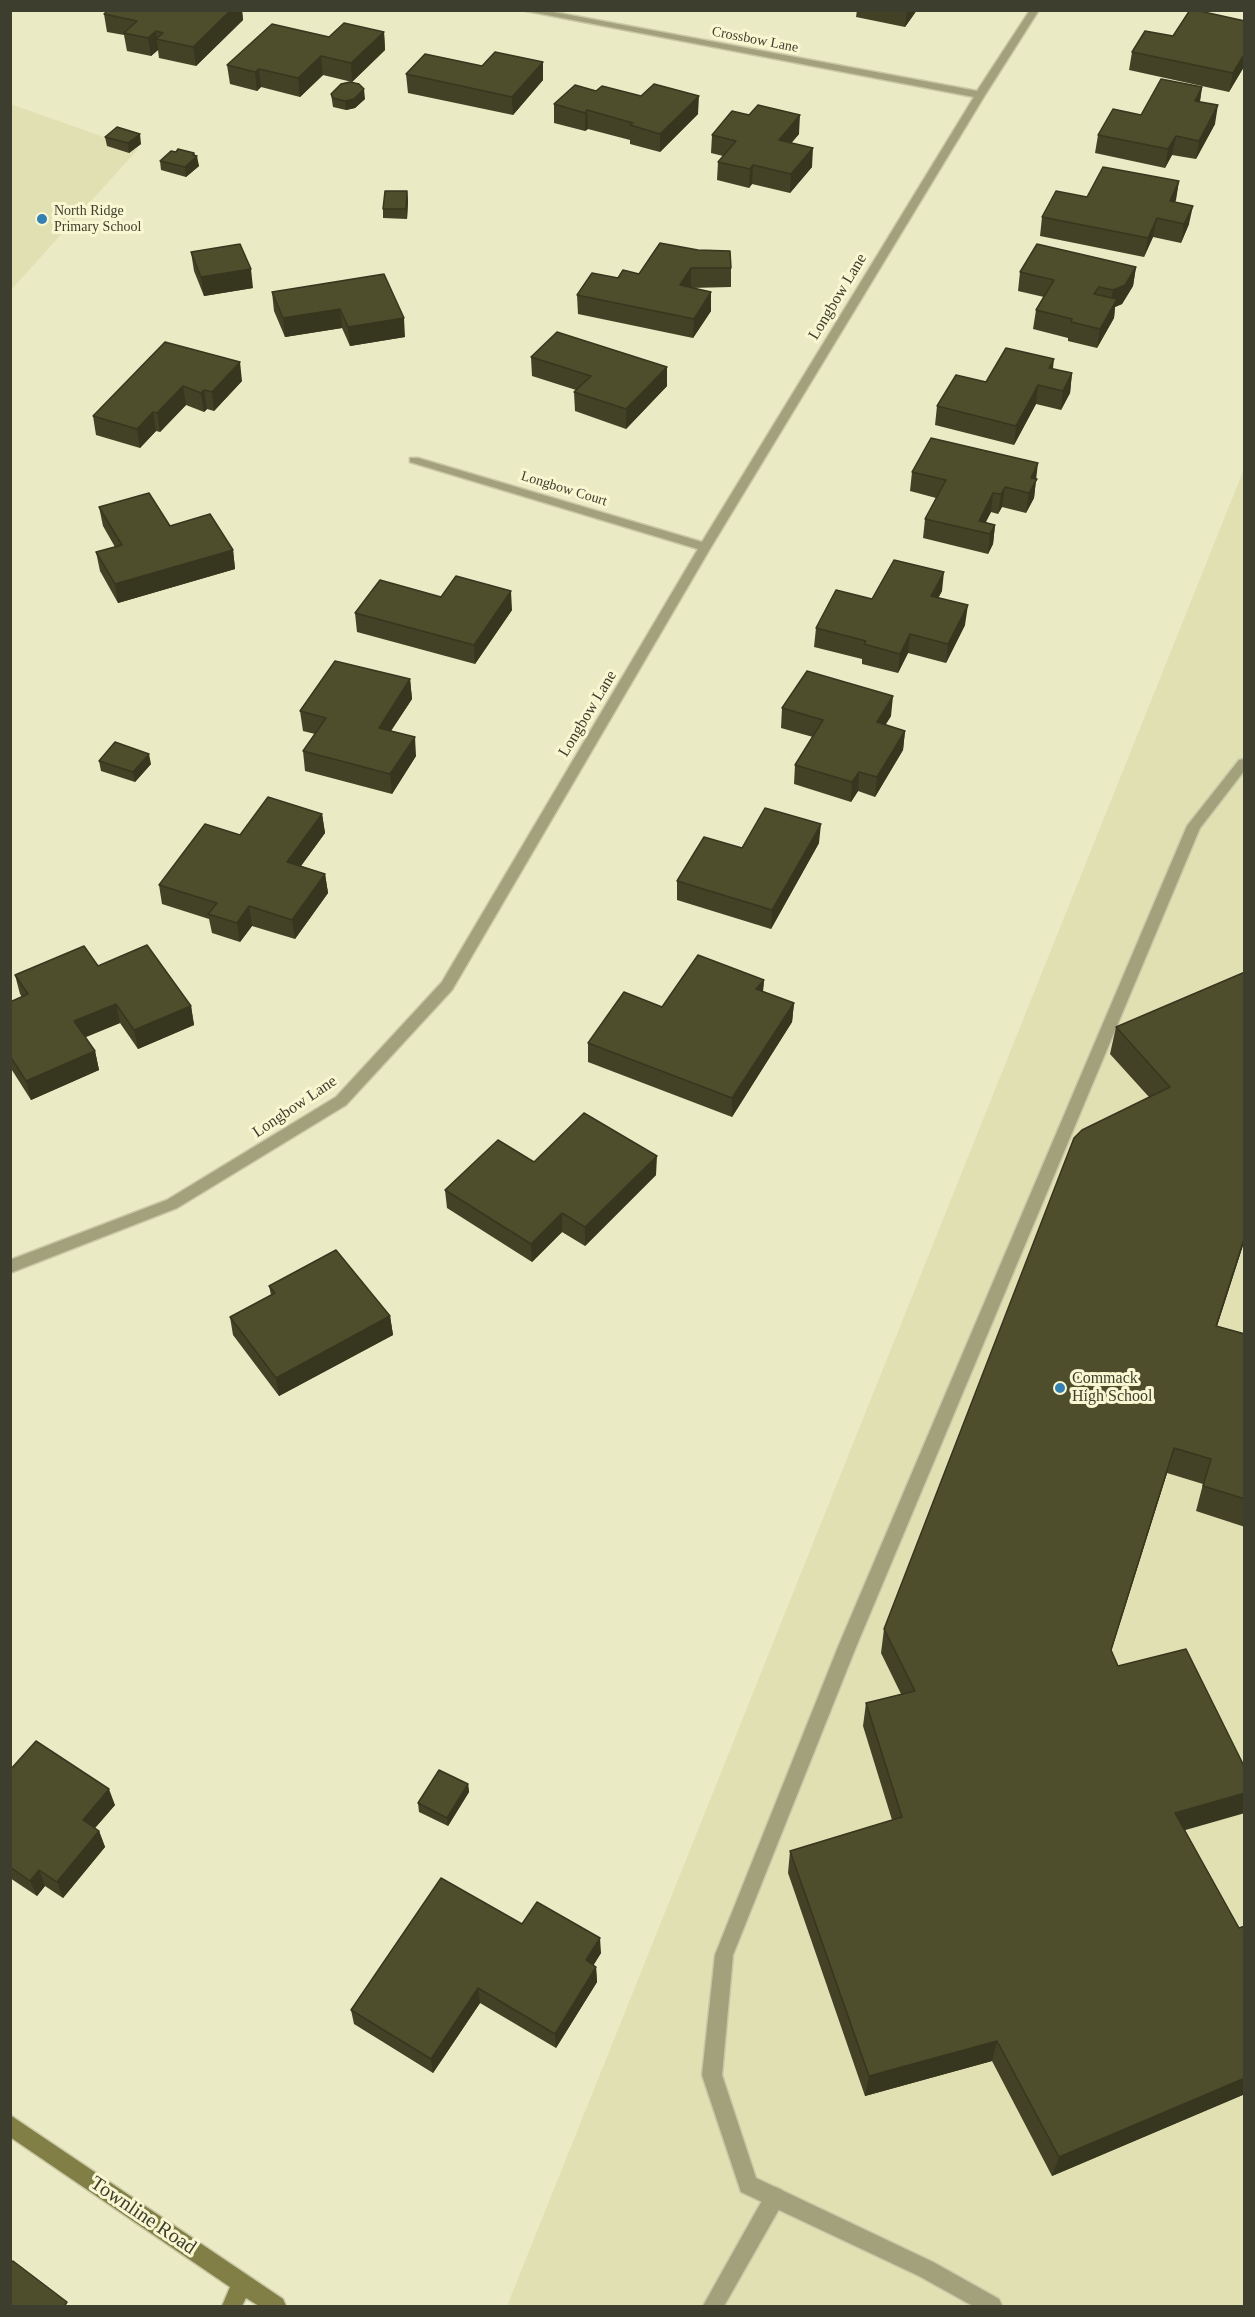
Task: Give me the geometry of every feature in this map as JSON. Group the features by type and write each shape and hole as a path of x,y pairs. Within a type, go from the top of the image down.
{"main road":[{"name":"Townline Road","path":"10,2125 276,2307"},
{"path":"232,2307 242,2284"}],"street":[{"name":"Crossbow Lane","path":"525,10 980,95"},
{"name":"Longbow Lane","path":"10,1268 172,1204 341,1101 447,986 705,547 980,95 1035,10"},
{"name":"Longbow Court","path":"414,460 705,547"},
{"path":"992,2307 926,2269 748,2185 712,2075 724,1955 847,1647 1194,826 1245,763"},
{"path":"713,2307 775,2197"}],"shaded area":[{"name":"North Ridge Primary School","path":"10,104 138,149 11,290 10,290"},
{"name":"Commack High School","path":"1244,469 1244,2306 507,2306"}],"building":[{"path":"108,10 231,10 193,47 156,39 163,33 156,31 148,38 124,33 137,21 104,14"},
{"path":"1190,10 1245,21 1245,53 1233,73 1132,52 1145,31 1173,36"},
{"path":"344,23 384,32 351,63 321,56 298,78 259,69 255,72 227,65 272,24 329,37"},
{"path":"495,52 543,62 512,97 406,74 425,54 482,66"},
{"path":"1161,79 1202,87 1195,101 1218,105 1199,141 1176,136 1168,149 1098,135 1113,109 1141,115"},
{"path":"350,82 359,84 364,89 354,99 345,101 333,98 331,94 341,84"},
{"path":"654,84 699,96 660,134 630,125 633,123 587,110 585,113 554,104 575,85 596,91 602,86 641,96"},
{"path":"758,105 800,115 779,140 813,148 791,174 753,165 750,169 718,162 736,141 712,135 732,111 749,115"},
{"path":"117,127 140,134 128,143 105,137"},
{"path":"178,149 197,156 185,167 160,161 171,151 176,152"},
{"path":"1103,167 1179,181 1170,201 1193,206 1184,224 1157,218 1148,238 1042,217 1056,191 1087,197"},
{"path":"385,191 407,191 406,209 383,209"},
{"path":"660,243 698,250 730,251 731,268 691,268 680,285 711,292 694,319 577,295 592,273 618,278 623,270 639,274"},
{"path":"240,244 251,269 201,277 191,252"},
{"path":"1037,244 1136,267 1125,285 1113,290 1099,287 1094,294 1117,299 1100,329 1036,310 1054,280 1020,272"},
{"path":"384,274 404,318 348,327 340,309 283,318 272,292"},
{"path":"557,332 667,367 626,409 574,392 591,376 531,357"},
{"path":"165,342 240,362 212,392 204,390 201,393 183,386 157,413 153,412 137,429 93,416"},
{"path":"1006,348 1054,359 1049,368 1072,373 1063,391 1038,385 1016,426 937,406 956,375 986,382"},
{"path":"931,438 1038,463 1031,478 1037,479 1029,493 1005,487 1001,494 993,493 979,521 995,525 990,534 925,519 946,480 912,472"},
{"path":"149,493 170,526 210,514 233,550 115,584 96,552 122,545 99,507"},
{"path":"894,560 944,572 931,596 968,605 948,644 910,634 900,654 864,644 866,641 816,628 836,590 872,599"},
{"path":"456,576 511,591 474,645 355,613 380,580 441,597"},
{"path":"335,661 410,679 379,728 415,737 390,774 303,751 326,718 300,711"},
{"path":"807,671 893,696 877,722 905,731 877,777 859,772 852,782 795,765 823,720 782,708"},
{"path":"115,742 149,754 133,772 99,761"},
{"path":"268,797 322,814 287,862 325,874 292,920 249,906 237,923 208,914 217,903 159,885 205,824 240,835"},
{"path":"765,808 821,824 772,910 677,881 704,837 742,848"},
{"path":"147,945 191,1006 134,1030 116,1004 74,1021 95,1051 26,1081 10,1056 10,1002 28,994 15,975 84,946 98,966"},
{"path":"698,955 764,980 756,989 794,1003 732,1098 588,1043 624,992 662,1007"},
{"path":"1245,972 1245,1236 1216,1326 1245,1334 1245,1499 1203,1486 1211,1459 1174,1448 1111,1650 1118,1666 1186,1649 1245,1768 1245,1793 1175,1813 1239,1928 1245,1926 1245,2078 1059,2157 997,2041 869,2076 790,1851 902,1817 866,1703 915,1691 884,1629 1074,1138 1082,1130 1170,1087 1116,1027"},
{"path":"584,1113 657,1156 585,1227 562,1213 531,1244 445,1190 498,1140 534,1162"},
{"path":"336,1250 390,1316 276,1378 230,1317 275,1293 269,1286"},
{"path":"36,1741 109,1789 83,1820 99,1831 57,1882 39,1870 30,1881 10,1867 10,1770"},
{"path":"439,1770 468,1784 447,1818 418,1803"},
{"path":"441,1878 522,1924 537,1902 600,1938 586,1960 596,1967 555,2034 478,1988 431,2059 351,2010"},
{"path":"13,2261 67,2302 64,2307 10,2307 10,2264"}],"place":[{"name":"North Ridge Primary School","path":"42,219"},
{"name":"Commack High School","path":"1060,1388"}]}
